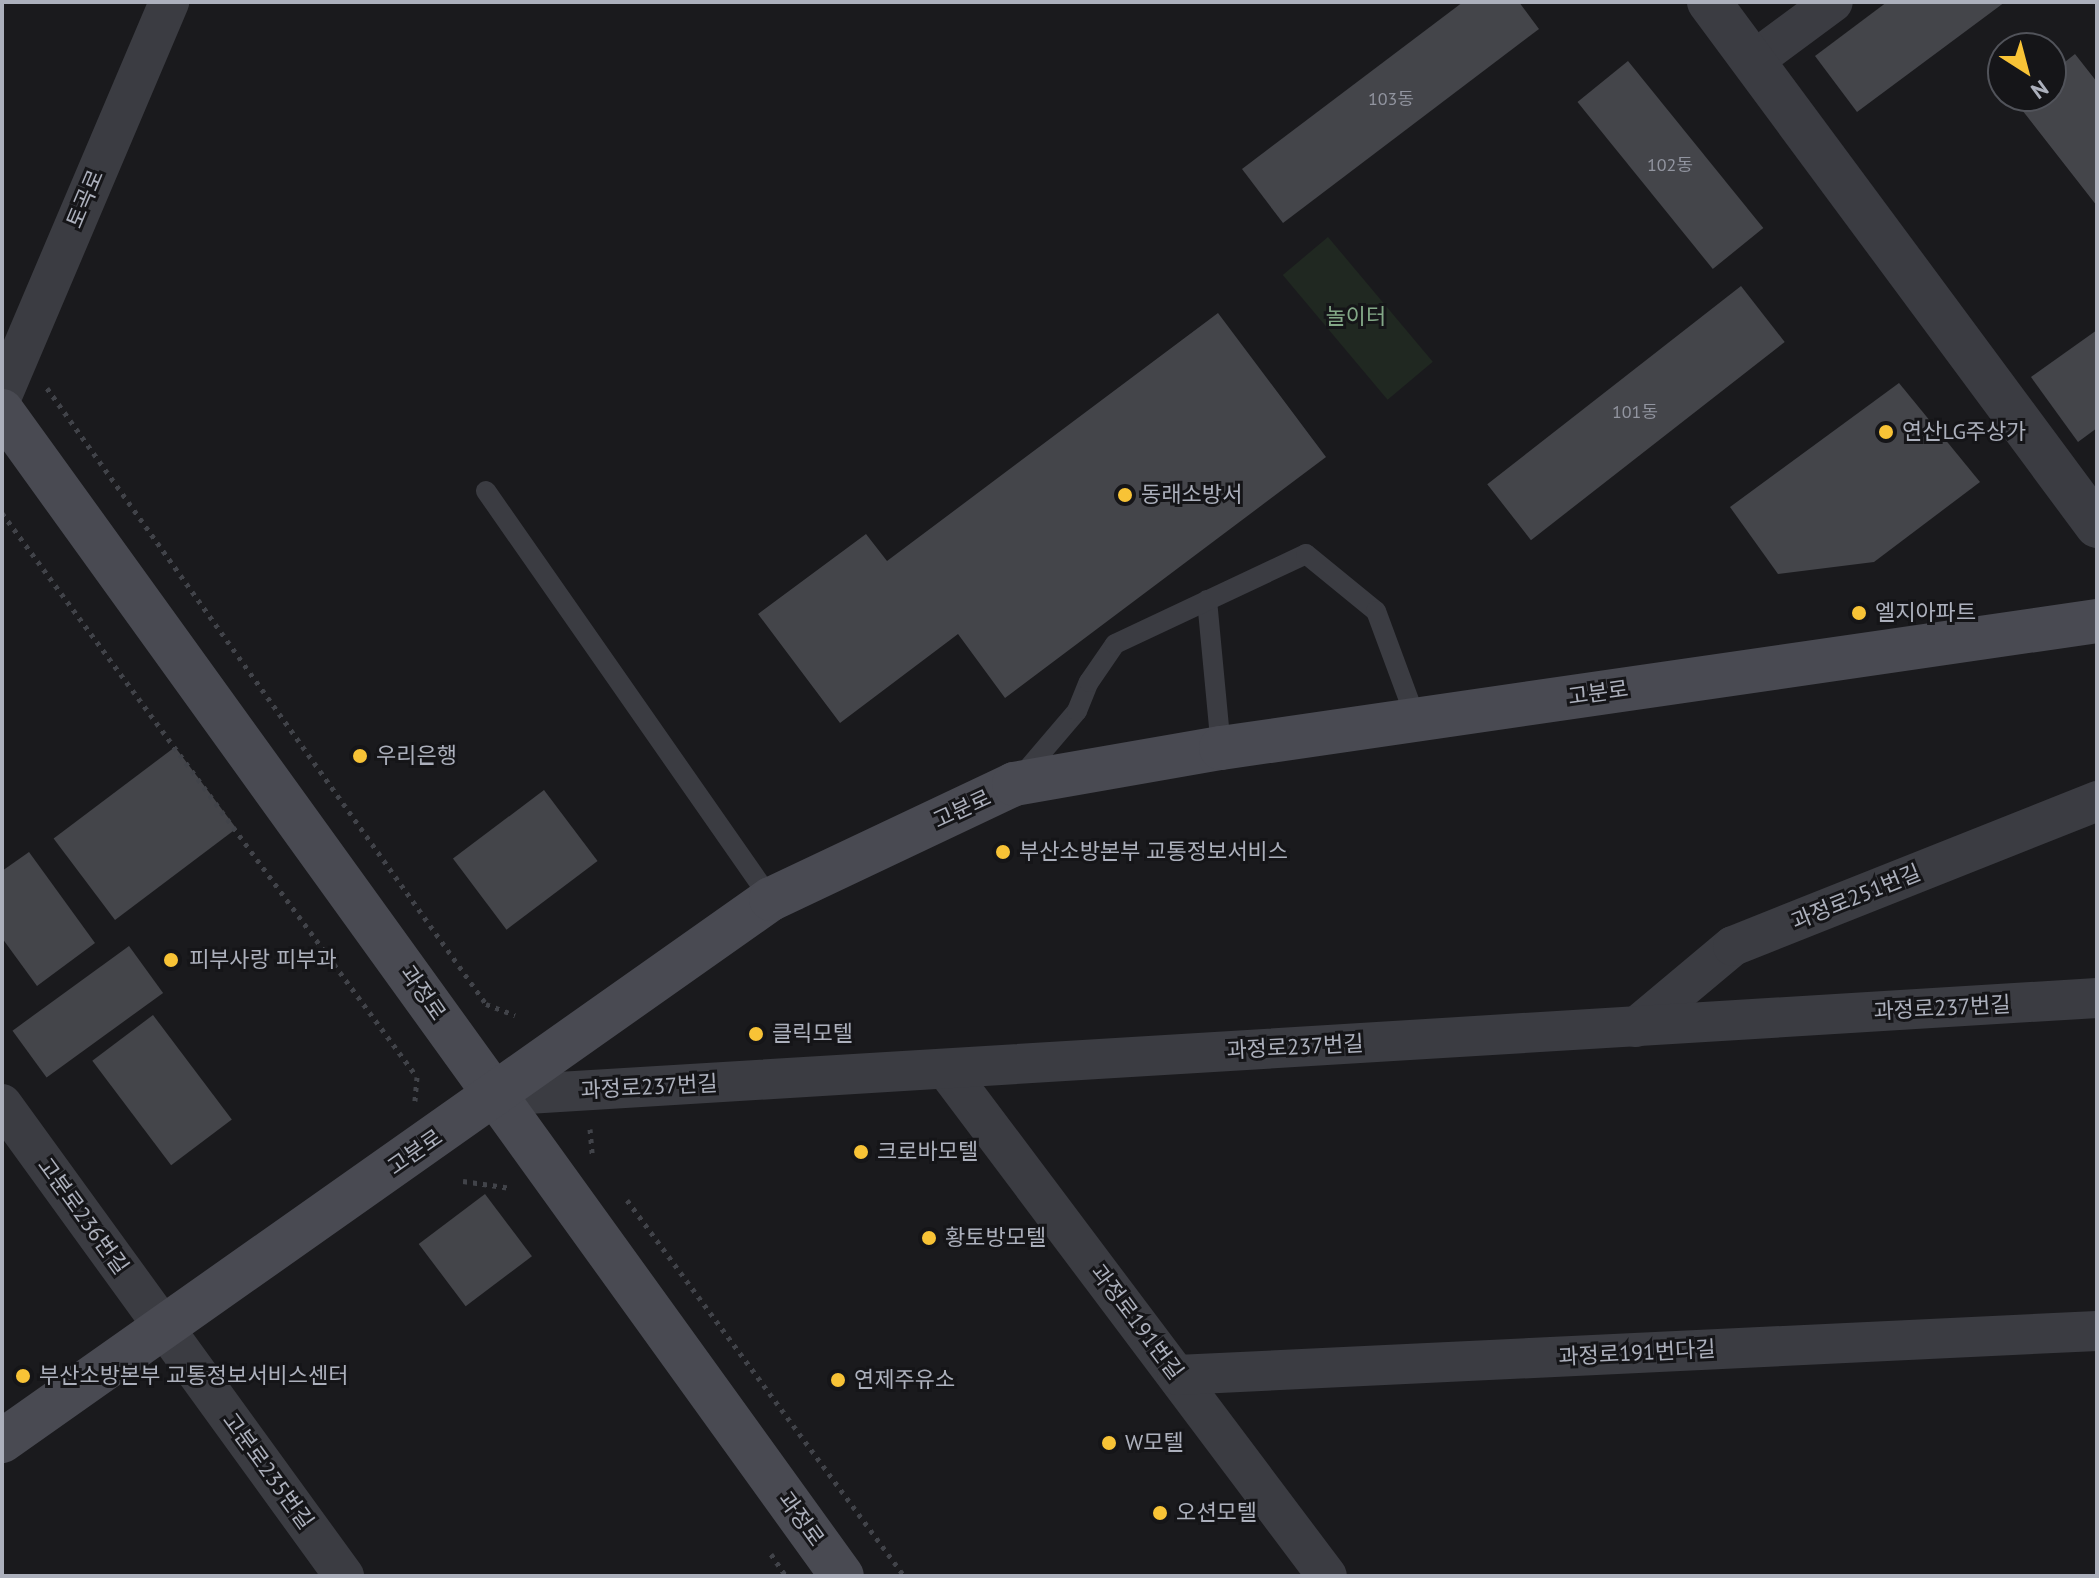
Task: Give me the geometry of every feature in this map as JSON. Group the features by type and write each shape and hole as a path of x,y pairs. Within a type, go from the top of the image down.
{"main road":[{"name":"과정로","path":"2,411 842,1576"},
{"name":"고분로","path":"2,1441 771,899 1014,784 1221,748 2097,621"}],"street":[{"name":"토곡로","path":"2,396 169,2"},
{"path":"1709,2 2097,526"},
{"path":"1753,61 1833,2"},
{"name":"과정로251번길","path":"1636,1027 1733,946 2097,801"},
{"name":"과정로237번길","path":"494,1096 2097,998"},
{"name":"과정로191번길","path":"946,1069 1327,1576"},
{"name":"고분로236번길","path":"2,1104 164,1328"},
{"name":"고분로235번길","path":"164,1328 344,1576"},
{"name":"과정로191번다길","path":"1177,1375 2097,1331"}],"lane":[{"path":"486,491 771,899"},
{"path":"1014,784 1077,711 1089,682 1115,644 1306,554 1376,611 1416,719"},
{"path":"1207,600 1221,748"}],"path":[{"path":"38,375 486,1004 515,1015"},
{"path":"2,513 417,1077 414,1110"},
{"path":"589,1150 599,1162"},
{"path":"463,1181 517,1189"},
{"path":"617,1188 904,1576"}],"green space":[{"name":"놀이터","path":"1328,237 1433,362 1388,400 1283,275"}],"building":[{"path":"1463,2 1519,2 1539,29 1283,223 1242,169"},
{"path":"1887,2 2005,2 1857,112 1815,56"},
{"path":"2075,54 2097,82 2097,206 2024,112 2067,112 2067,60"},
{"path":"1628,61 1763,228 1713,269 1577,102"},
{"path":"1741,286 1785,342 1531,540 1487,484"},
{"name":"동래소방서","path":"1218,313 1326,457 1005,698 958,634 840,723 758,614 866,534 887,561"},
{"path":"2097,330 2097,428 2078,442 2031,377"},
{"name":"연산LG주상가","path":"1899,383 1980,482 1874,562 1778,574 1730,507"},
{"path":"175,747 236,828 115,920 54,838"},
{"path":"544,790 598,861 507,930 453,859"},
{"path":"29,852 95,943 37,986 2,938 2,871"},
{"path":"129,946 163,993 47,1078 13,1031"},
{"path":"153,1015 232,1120 171,1165 92,1061"},
{"path":"485,1194 532,1256 466,1306 419,1244"}],"place":[{"name":"연산LG주상가","path":"1886,432"},
{"name":"동래소방서","path":"1125,495"},
{"name":"엘지아파트","path":"1859,613"},
{"name":"우리은행","path":"360,756"},
{"name":"부산소방본부 교통정보서비스","path":"1003,852"},
{"name":"피부사랑 피부과","path":"171,960"},
{"name":"클릭모텔","path":"756,1034"},
{"name":"크로바모텔","path":"861,1152"},
{"name":"황토방모텔","path":"929,1238"},
{"name":"부산소방본부 교통정보서비스센터","path":"23,1376"},
{"name":"연제주유소","path":"838,1380"},
{"name":"W모텔","path":"1109,1443"},
{"name":"오션모텔","path":"1160,1513"}]}
